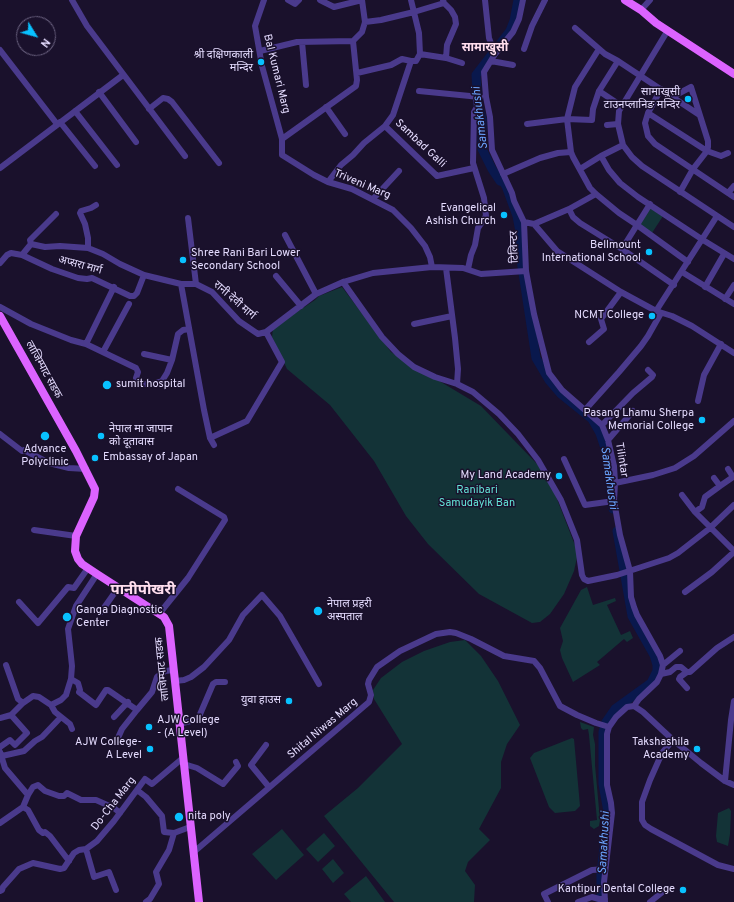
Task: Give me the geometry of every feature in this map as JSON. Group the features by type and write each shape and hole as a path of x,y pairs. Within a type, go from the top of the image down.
{"main road":[{"path":"631,1 656,23 734,74"},
{"name":"लाजिम्पाट सडक","path":"0,316 86,469 95,489 95,495 76,536 75,544 77,555 82,564 159,614 167,621 170,630 190,827 195,851 199,902"}],"street":[{"path":"72,0 87,26 185,156"},
{"name":"Bal Kumari Marg","path":"264,0 255,26 282,139 282,155"},
{"path":"288,0 295,4 299,0"},
{"path":"260,51 302,42 353,41 362,32 365,22 362,0 334,6 320,0"},
{"path":"357,73 391,65 402,59 416,61 420,54 419,33 411,0"},
{"path":"485,0 488,38 494,53"},
{"path":"468,269 478,228 486,216 484,198 473,163 474,112 481,97 484,72 494,53 510,36 516,26 522,0"},
{"path":"524,49 532,26 544,0"},
{"path":"641,10 650,0"},
{"path":"365,22 414,12 444,2 455,17 456,24 447,45 446,58"},
{"path":"575,28 605,54 698,114"},
{"path":"668,30 619,111 618,124 623,145 632,157 642,166 734,227"},
{"path":"282,139 356,86 358,80 353,41"},
{"path":"302,42 306,85"},
{"path":"599,49 575,87 567,119 571,152 590,188 596,194 619,213 688,262"},
{"path":"0,50 94,166"},
{"path":"420,54 446,58 462,63"},
{"name":"Sambad Galli","path":"411,60 393,115 385,126 437,176 474,168"},
{"path":"491,61 513,65"},
{"path":"527,124 567,119 592,120 593,109 599,91 618,61"},
{"path":"0,168 123,75"},
{"path":"672,97 691,87 698,106 698,114 708,141 706,151 693,168 680,192"},
{"path":"661,89 648,113 645,123 648,136 655,144 693,168 731,195 734,186"},
{"path":"419,91 481,97"},
{"path":"599,91 617,103 623,105"},
{"path":"99,92 136,142"},
{"path":"481,97 490,116 492,150 510,187 514,201 524,222 534,224 569,209 596,194"},
{"path":"149,109 163,98 172,102 219,163"},
{"path":"326,107 345,134"},
{"path":"75,110 116,165"},
{"path":"648,113 706,151 721,156 728,153"},
{"path":"607,125 618,124"},
{"path":"328,182 341,165 364,143 385,126"},
{"path":"580,169 623,145"},
{"path":"503,174 540,158 558,153 571,152"},
{"name":"Triveni Marg","path":"282,155 328,182 346,187 393,210 411,228 424,246 430,257 432,267"},
{"path":"601,156 609,170 620,183 702,240 734,259"},
{"path":"373,199 399,171"},
{"path":"622,249 650,204"},
{"path":"88,248 88,238 85,224 80,213 81,211 96,205"},
{"path":"569,209 573,217 580,223 622,249 674,285"},
{"path":"0,263 7,255 11,253 22,255 31,244 30,240 56,214"},
{"path":"585,410 619,372 648,336 658,312 717,216"},
{"path":"188,218 196,284"},
{"name":"टिलिन्टर","path":"524,222 526,271"},
{"path":"534,224 558,251 621,292 658,312 672,316 692,326 734,353"},
{"path":"285,235 316,294"},
{"name":"रानी देवी मार्ग","path":"31,244 45,247 60,246 88,248 144,275 181,284 196,284 212,292 239,321 258,334 266,332"},
{"path":"705,287 724,254"},
{"name":"अप्सरा मार्ग","path":"22,255 78,278 92,278 114,287 130,296 134,296 137,293 144,275"},
{"path":"210,438 247,421 282,362 266,332 316,294 343,282 373,273 432,267 468,269 481,274 526,271"},
{"path":"446,268 456,338 458,369 457,384"},
{"name":"Tilintar","path":"526,271 534,314 549,372 562,390 602,425 608,440 614,466 614,501 620,535 630,571 634,607 660,656 662,665 661,674"},
{"path":"682,272 734,304"},
{"path":"276,276 301,306"},
{"path":"343,282 382,337 398,354 414,367 435,378 457,384 473,392 499,414 518,434 538,460 561,500 577,540 582,575 584,579 588,581 630,571 678,553 710,528 733,507"},
{"path":"181,284 210,438 214,445"},
{"path":"725,299 734,285"},
{"path":"86,344 114,287"},
{"path":"589,342 604,329 600,319 621,292"},
{"path":"103,352 129,304"},
{"path":"0,307 31,324 71,340 86,344 120,359 136,368 138,372 136,378 139,384 152,384 162,381 172,360 178,334 183,330 189,329"},
{"path":"414,324 452,316"},
{"path":"698,401 704,375 721,344"},
{"path":"144,354 172,360"},
{"path":"602,425 633,393 652,377 653,375 648,370"},
{"path":"608,440 633,411"},
{"path":"615,483 653,475 675,468 694,456 734,421"},
{"path":"0,434 22,451 24,450 49,463 69,468 86,469"},
{"path":"564,459 586,505 614,501"},
{"path":"695,512 702,507 705,497 733,477 728,469"},
{"path":"714,478 720,486"},
{"path":"159,614 188,578 225,520 224,517 178,489"},
{"path":"682,495 695,512 734,551 712,572 685,592"},
{"path":"34,530 76,536"},
{"path":"19,602 38,623 68,587 74,588 88,568"},
{"path":"51,705 61,700 66,695 71,679 72,666 68,629 76,606 97,574"},
{"path":"101,612 118,588"},
{"path":"175,681 184,680 204,667 227,643 244,616 262,595 280,616 319,684"},
{"name":"Shital Niwas Marg","path":"195,851 369,702 371,694 368,684 377,667 411,645 442,633 456,633 504,656 534,661 540,668 560,706 576,715 608,726"},
{"path":"687,688 679,679 680,677 687,672 690,672 717,648 734,637"},
{"path":"662,665 680,651"},
{"path":"6,665 18,699 23,703"},
{"path":"578,902 592,897 603,900 603,869 612,819 608,785 608,726 622,711 634,706 639,698 657,682 661,674 681,667 687,672"},
{"path":"116,740 152,692 157,677 165,671 174,670"},
{"path":"71,679 78,683 80,690 79,692 96,705 106,690 108,690 128,702 137,710"},
{"path":"179,724 198,719 213,684 216,682 225,682"},
{"path":"0,718 11,715 23,703 36,696 51,705 61,717 70,724 72,729"},
{"path":"725,782 734,701"},
{"path":"114,717 128,702"},
{"path":"634,706 725,782 734,785"},
{"path":"0,747 10,740 15,744 27,733 11,715"},
{"path":"28,795 5,768 1,754 24,751 49,731 61,717"},
{"path":"673,740 662,753 650,780 642,802 642,820 645,825 651,829 718,865 734,869"},
{"path":"266,745 251,765 269,787"},
{"path":"184,760 223,784 238,766 236,762"},
{"name":"Do-Cha Marg","path":"1,887 19,869 33,863 60,869 66,866 74,853 79,850 86,849 97,841 146,779 152,784 184,760"},
{"path":"0,823 23,807 33,787 38,786 45,791 59,796 64,796 67,793 81,800 96,800 114,808 120,813"},
{"path":"137,790 146,797 162,816 164,832 174,834 190,827"},
{"path":"23,807 28,810 39,830 50,836 69,861"},
{"path":"146,902 150,899 159,884 156,872 169,850 174,834"},
{"path":"86,849 94,877 109,872 116,890"},
{"path":"548,902 544,894 592,870 603,869"},
{"path":"650,902 665,890"}],"green space":[{"path":"650,207 663,216 652,233 639,224"},
{"name":"Ranibari Samudayik Ban","path":"342,287 391,352 481,406 538,465 555,494 578,553 574,571 564,594 550,614 540,622 532,623 479,594 428,544 406,516 374,461 330,405 287,369 272,337 273,328 319,296"},
{"path":"587,587 593,605 615,598 616,601 607,605 621,635 630,631 633,638 627,642 624,639 597,662 600,665 573,682 560,650 563,641 560,628 581,590"},
{"path":"465,640 481,656 498,681 520,725 507,744 501,762 501,788 479,829 490,840 468,862 465,871 475,885 474,902 394,902 324,816 358,788 402,744 374,699 373,690 381,678 402,662 424,651 450,642"},
{"path":"580,722 594,727 593,735 595,744 595,765 600,820 599,826 594,829 590,826 590,821 597,820 589,735 588,729 583,730 581,728"},
{"path":"572,738 574,739 580,806 575,811 555,813 549,807 530,758 534,753"},
{"path":"729,808 731,811 728,846 717,842 716,836 718,813"},
{"path":"282,829 304,855 276,880 252,854"},
{"path":"324,833 335,846 318,862 306,849"},
{"path":"333,859 344,873 333,883 322,869"},
{"path":"366,876 385,902 351,902 344,894"}],"waterway":[{"name":"Samakhushi","path":"518,0 514,21 510,31 476,75 478,104 482,119 482,149 492,169 500,181 502,180 506,186 517,216 520,232 521,260 536,358 549,380 561,394 592,419 600,433 606,451 613,509"},
{"name":"Samakhushi","path":"601,902 601,874 608,812 603,784 603,732 606,722 615,709 651,683 657,671 654,655 632,616 617,531"}],"place":[{"name":"श्री दक्षिणकाली मन्दिर","path":"261,62"},
{"name":"सामाखुसी टाउनप्लानिङ मन्दिर","path":"688,99"},
{"name":"Evangelical Ashish Church","path":"504,215"},
{"name":"Bellmount International School","path":"649,252"},
{"name":"Shree Rani Bari Lower Secondary School","path":"183,260"},
{"name":"NCMT College","path":"652,316"},
{"name":"sumit hospital","path":"107,385"},
{"name":"Pasang Lhamu Sherpa Memorial College","path":"702,420"},
{"name":"Advance Polyclinic","path":"45,436"},
{"name":"नेपाल मा जापान को दूतावास","path":"101,436"},
{"name":"Embassay of Japan","path":"95,458"},
{"name":"My Land Academy","path":"559,476"},
{"name":"नेपाल प्रहरी अस्पताल","path":"318,611"},
{"name":"Ganga Diagnostic Center","path":"67,617"},
{"name":"युवा हाउस","path":"289,701"},
{"name":"AJW College - (A Level)","path":"149,727"},
{"name":"AJW College- A Level","path":"150,749"},
{"name":"Takshashila Academy","path":"697,749"},
{"name":"nita poly","path":"179,817"},
{"name":"Kantipur Dental College","path":"683,890"}],"district":[{"name":"सामाखुसी","path":"485,49"},
{"name":"पानीपोखरी","path":"143,591"}]}
